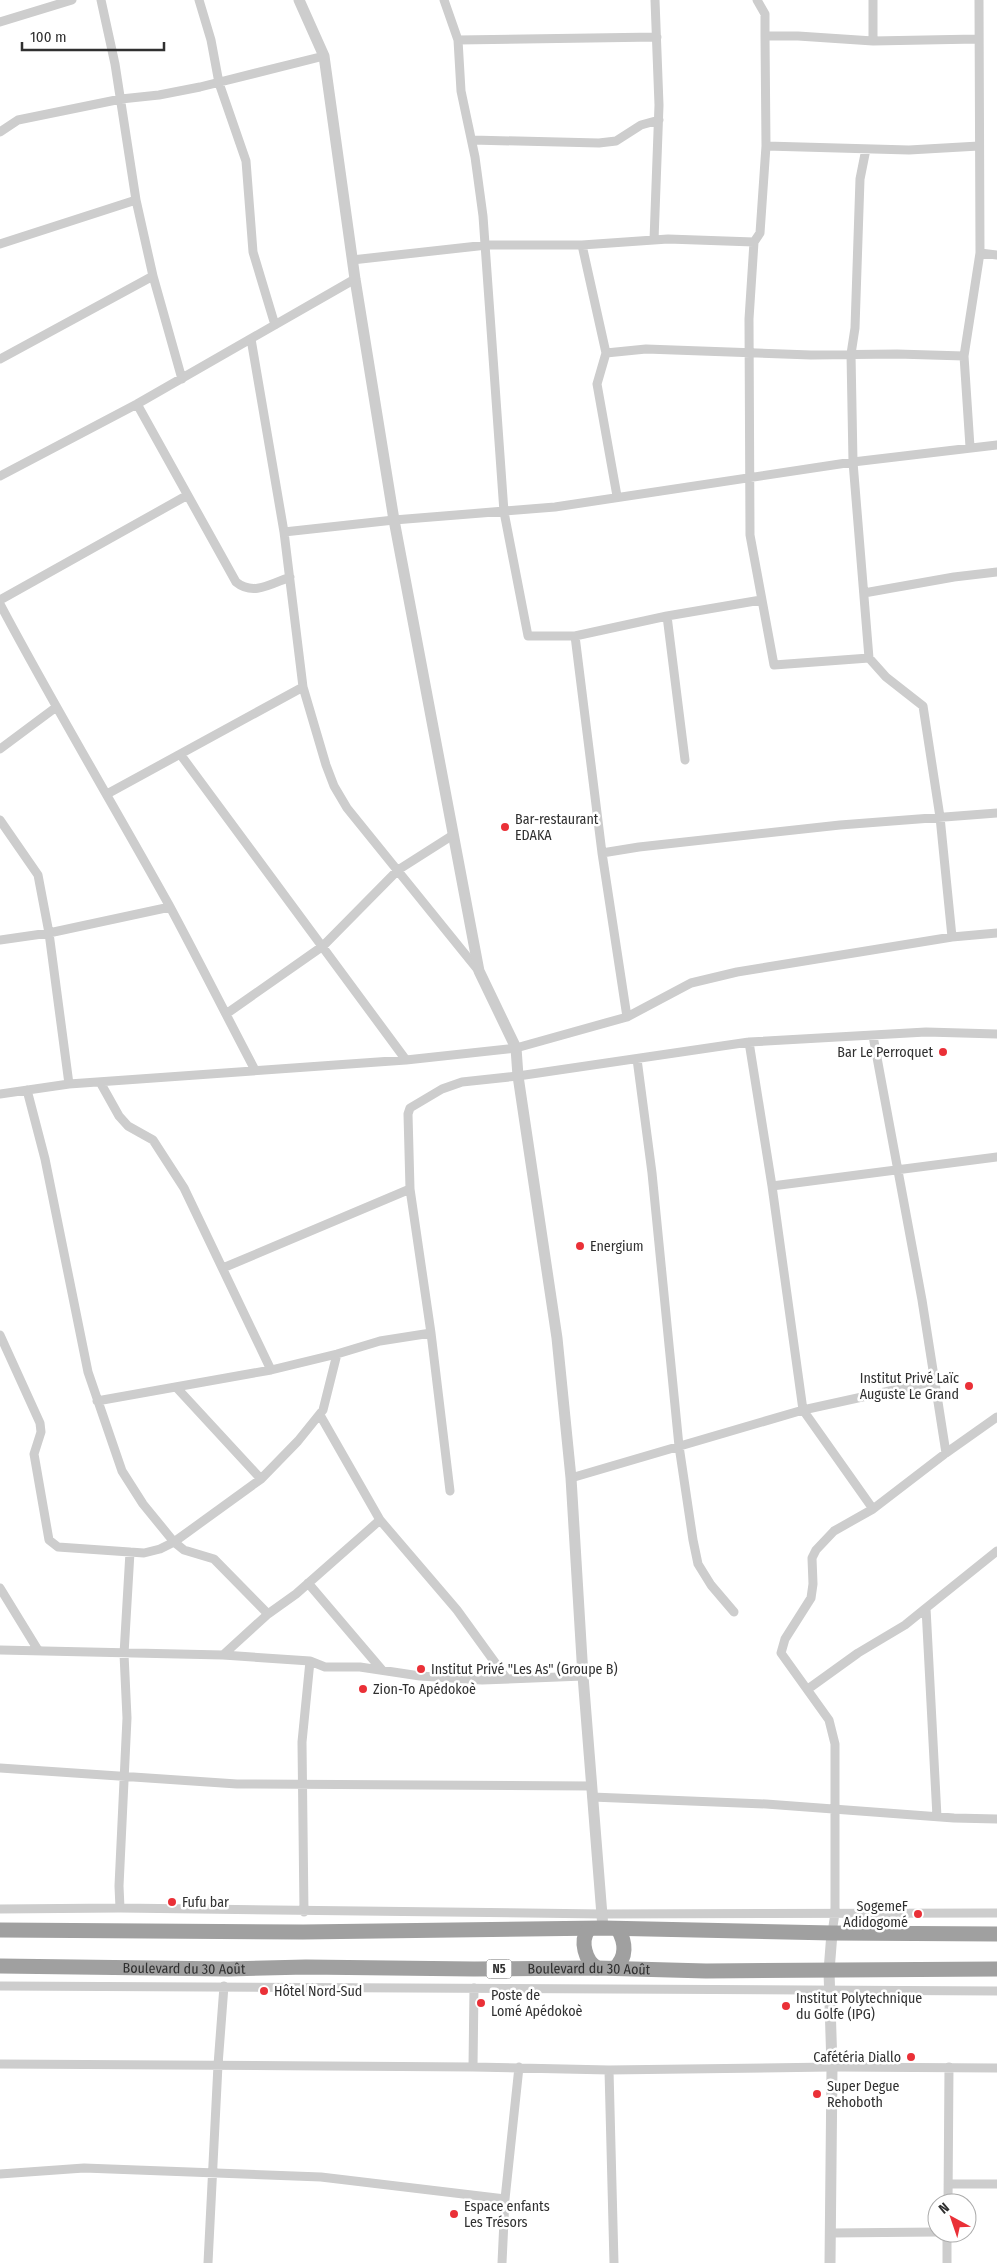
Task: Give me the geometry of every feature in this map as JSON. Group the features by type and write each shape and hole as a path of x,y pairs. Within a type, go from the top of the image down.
{"highway":[{"path":"597,1968 588,1960 585,1952 585,1934 603,1925"},
{"path":"603,1925 622,1936 623,1960 615,1968"},
{"path":"0,1930 603,1925 832,1933 997,1934"},
{"name":"Boulevard du 30 Août","path":"0,1966 228,1969 306,1966 829,1971 997,1969"}],"street":[{"path":"0,22 72,0"},
{"path":"101,0 121,99 136,200 153,276 182,379"},
{"path":"199,0 211,40 219,83 246,162 253,252 275,324"},
{"path":"299,0 324,56 352,260 394,520 479,971"},
{"path":"444,0 458,40 461,91 472,140 487,245 504,512 528,636 575,636 667,616 761,600"},
{"path":"654,240 658,120 655,0"},
{"path":"757,0 765,14 766,146 760,234 754,242 749,319 748,415 750,535 761,600 774,666 869,658"},
{"path":"873,0 873,41"},
{"path":"970,447 964,356 980,253 977,39 979,0"},
{"path":"765,36 798,36 873,41 977,39"},
{"path":"458,40 657,37"},
{"path":"0,132 18,120 121,99 159,95 219,83 324,56"},
{"path":"472,140 599,143 616,141 641,125 658,120"},
{"path":"766,146 909,150 979,146"},
{"path":"866,149 860,179 855,328 851,354 853,462 869,658 886,676 923,706 940,817 952,937"},
{"path":"0,244 136,200"},
{"path":"352,260 487,245 582,245 654,240 754,242"},
{"path":"582,245 606,353 597,384 616,496"},
{"path":"980,253 997,254"},
{"path":"0,359 153,276"},
{"path":"0,476 137,404 252,340 275,324 355,279"},
{"path":"252,340 284,532 303,687 326,765 337,792 347,808 479,971 516,1048 518,1076 557,1338 571,1478 583,1676 603,1925"},
{"path":"606,353 646,349 750,351 792,355 964,356"},
{"path":"137,404 186,496 236,582 250,590 263,588 290,577"},
{"path":"284,532 394,520 555,507 616,496 853,462 997,445"},
{"path":"0,600 186,496"},
{"path":"864,593 954,577 997,572"},
{"path":"0,604 55,708 107,794 170,907 255,1070"},
{"path":"667,616 684,760"},
{"path":"575,636 602,853 627,1017"},
{"path":"107,794 303,687"},
{"path":"0,749 55,708"},
{"path":"180,754 406,1060"},
{"path":"602,853 648,846 831,826 997,813"},
{"path":"0,820 38,874 49,934 68,1084"},
{"path":"226,1014 323,946 398,870 453,835"},
{"path":"0,940 49,934 170,907"},
{"path":"0,1094 68,1084 406,1060 516,1048 627,1017 692,983 737,972 952,937 997,932"},
{"path":"450,1490 432,1333 410,1189 408,1114 410,1108 442,1089 462,1082 518,1076 749,1042 926,1032 997,1034"},
{"path":"873,1036 935,1381 946,1453"},
{"path":"749,1042 772,1186 803,1410 873,1509"},
{"path":"637,1059 652,1173 679,1446 698,1564 711,1585 734,1612"},
{"path":"100,1082 125,1123 148,1136 157,1145 184,1188 271,1370"},
{"path":"27,1090 42,1143 88,1372 122,1471 144,1504 174,1542 184,1550 214,1559 268,1614"},
{"path":"772,1186 997,1157"},
{"path":"223,1268 410,1189"},
{"path":"97,1401 271,1370 380,1341 432,1333"},
{"path":"0,1335 40,1423 41,1432 34,1454 49,1540 58,1548 130,1552 152,1551 174,1542 261,1479 298,1441 325,1407 336,1354"},
{"path":"571,1478 803,1410 935,1381"},
{"path":"176,1387 261,1479"},
{"path":"320,1415 380,1520 457,1610 508,1679"},
{"path":"830,2263 832,2067 829,1971 834,1913 836,1744 829,1720 781,1653 785,1640 811,1598 813,1584 812,1558 816,1550 834,1531 873,1509 997,1417"},
{"path":"223,1655 268,1614 308,1583 380,1520"},
{"path":"808,1689 858,1653 905,1625 997,1551"},
{"path":"120,1908 119,1886 128,1718 124,1654 130,1552"},
{"path":"308,1583 382,1670"},
{"path":"0,1588 38,1650"},
{"path":"926,1608 936,1817"},
{"path":"0,1650 223,1655 310,1661 325,1667 382,1670 434,1677 482,1680 583,1676"},
{"path":"304,1912 302,1742 310,1661"},
{"path":"0,1768 237,1784 592,1792 936,1817 997,1819"},
{"path":"0,1909 120,1908 304,1912 603,1925 834,1913 997,1913"},
{"path":"0,1986 997,1991"},
{"path":"208,2263 224,1986"},
{"path":"473,2067 474,1988"},
{"path":"0,2064 519,2067 609,2070 832,2067 997,2068"},
{"path":"502,2263 505,2199 519,2067"},
{"path":"948,2193 949,2067"},
{"path":"609,2070 614,2263"},
{"path":"0,2174 66,2168 321,2176 505,2199"},
{"path":"948,2184 997,2184"},
{"path":"831,2233 927,2232"},
{"path":"947,2263 948,2243"}],"place":[{"name":"Bar-restaurant EDAKA","path":"505,827"},
{"name":"Bar Le Perroquet","path":"943,1052"},
{"name":"Energium","path":"580,1246"},
{"name":"Institut Privé Laïc Auguste Le Grand","path":"969,1386"},
{"name":"Institut Privé \"Les As\" (Groupe B)","path":"421,1669"},
{"name":"Zion-To Apédokoè","path":"363,1689"},
{"name":"Fufu bar","path":"172,1902"},
{"name":"SogemeF Adidogomé","path":"918,1914"},
{"name":"Hôtel Nord-Sud","path":"264,1991"},
{"name":"Poste de Lomé Apédokoè","path":"481,2003"},
{"name":"Institut Polytechnique du Golfe (IPG)","path":"786,2006"},
{"name":"Cafétéria Diallo","path":"911,2057"},
{"name":"Super Degue Rehoboth","path":"817,2094"},
{"name":"Espace enfants Les Trésors","path":"454,2214"}]}
